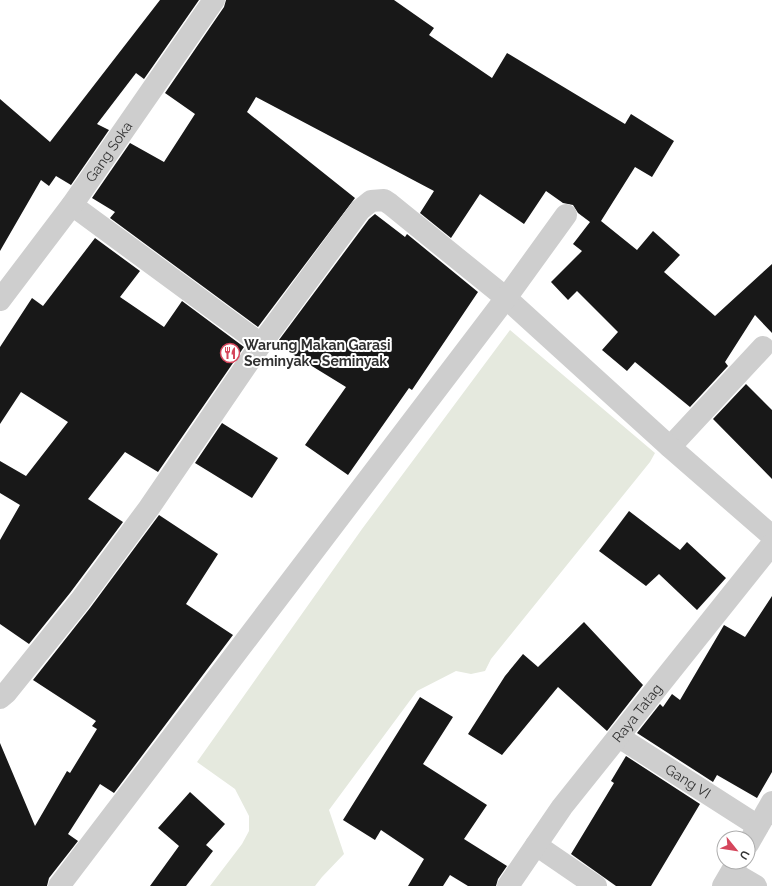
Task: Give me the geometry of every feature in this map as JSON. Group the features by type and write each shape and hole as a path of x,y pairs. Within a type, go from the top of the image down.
{"street":[{"name":"Gang Soka","path":"0,300 72,205 214,0"},
{"path":"0,698 6,693 80,601 148,508 261,344 360,210 370,201 384,200 390,204 506,298 670,447 772,536"},
{"path":"72,205 261,344"},
{"path":"59,886 506,298 566,215"},
{"path":"670,447 763,347"},
{"name":"Raya Tatag","path":"508,886 562,807 772,544"},
{"name":"Gang VI","path":"619,737 746,830"},
{"path":"756,830 772,802"},
{"path":"536,845 596,886"},
{"path":"731,873 756,886"}],"shaded area":[{"path":"510,330 655,453 650,462 491,659 485,671 471,674 456,671 417,691 329,810 344,854 315,886 210,886 242,844 249,831 249,816 235,789 197,762 362,529"}],"building":[{"path":"160,0 199,0 144,79 136,73 97,124 109,130 71,185 56,176 49,186 41,180 0,251 0,99 50,142"},
{"path":"226,0 394,0 434,28 429,35 492,78 507,53 625,124 631,114 674,141 652,177 635,167 601,221 637,250 653,231 680,255 664,272 715,316 772,264 772,333 755,315 725,362 728,366 690,407 635,362 627,371 602,350 618,332 577,291 568,300 551,282 582,251 573,244 590,222 578,213 573,205 563,203 546,191 524,224 480,194 451,238 420,213 434,191 256,97 247,112 355,198 258,327 110,218 115,212 92,198 130,143 164,162 195,114 165,93 224,7"},
{"path":"375,214 405,237 407,234 478,292 412,390 409,388 348,475 305,445 346,387 276,344 369,219"},
{"path":"95,238 140,271 120,297 164,327 182,301 244,347 158,472 125,452 88,499 123,522 70,593 29,644 0,624 0,540 20,505 0,493 0,461 26,476 68,422 21,392 0,424 0,347 32,298 43,306"},
{"path":"746,384 772,410 772,479 713,419"},
{"path":"222,423 278,458 252,498 195,463"},
{"path":"629,511 680,550 687,542 726,578 697,610 659,574 646,586 599,551"},
{"path":"159,515 218,554 186,604 233,635 114,793 100,784 68,834 78,841 49,878 47,886 0,886 0,743 35,826 67,771 70,773 97,729 92,726 96,721 33,680 90,608"},
{"path":"772,596 772,772 757,798 717,775 713,782 637,733 660,704 663,707 672,694 680,700 724,625 745,637"},
{"path":"584,622 643,685 607,731 558,687 502,755 468,734 505,676 523,654 538,667"},
{"path":"420,697 453,717 423,764 487,805 464,839 507,866 498,879 496,886 468,886 450,875 443,886 408,886 424,859 381,830 375,840 343,820"},
{"path":"626,756 700,804 651,886 616,886 571,854 614,783 611,781"},
{"path":"190,792 225,824 206,845 213,851 186,886 150,886 179,846 158,828"}],"place":[{"name":"Warung Makan Garasi Seminyak - Seminyak","path":"230,353"}]}
